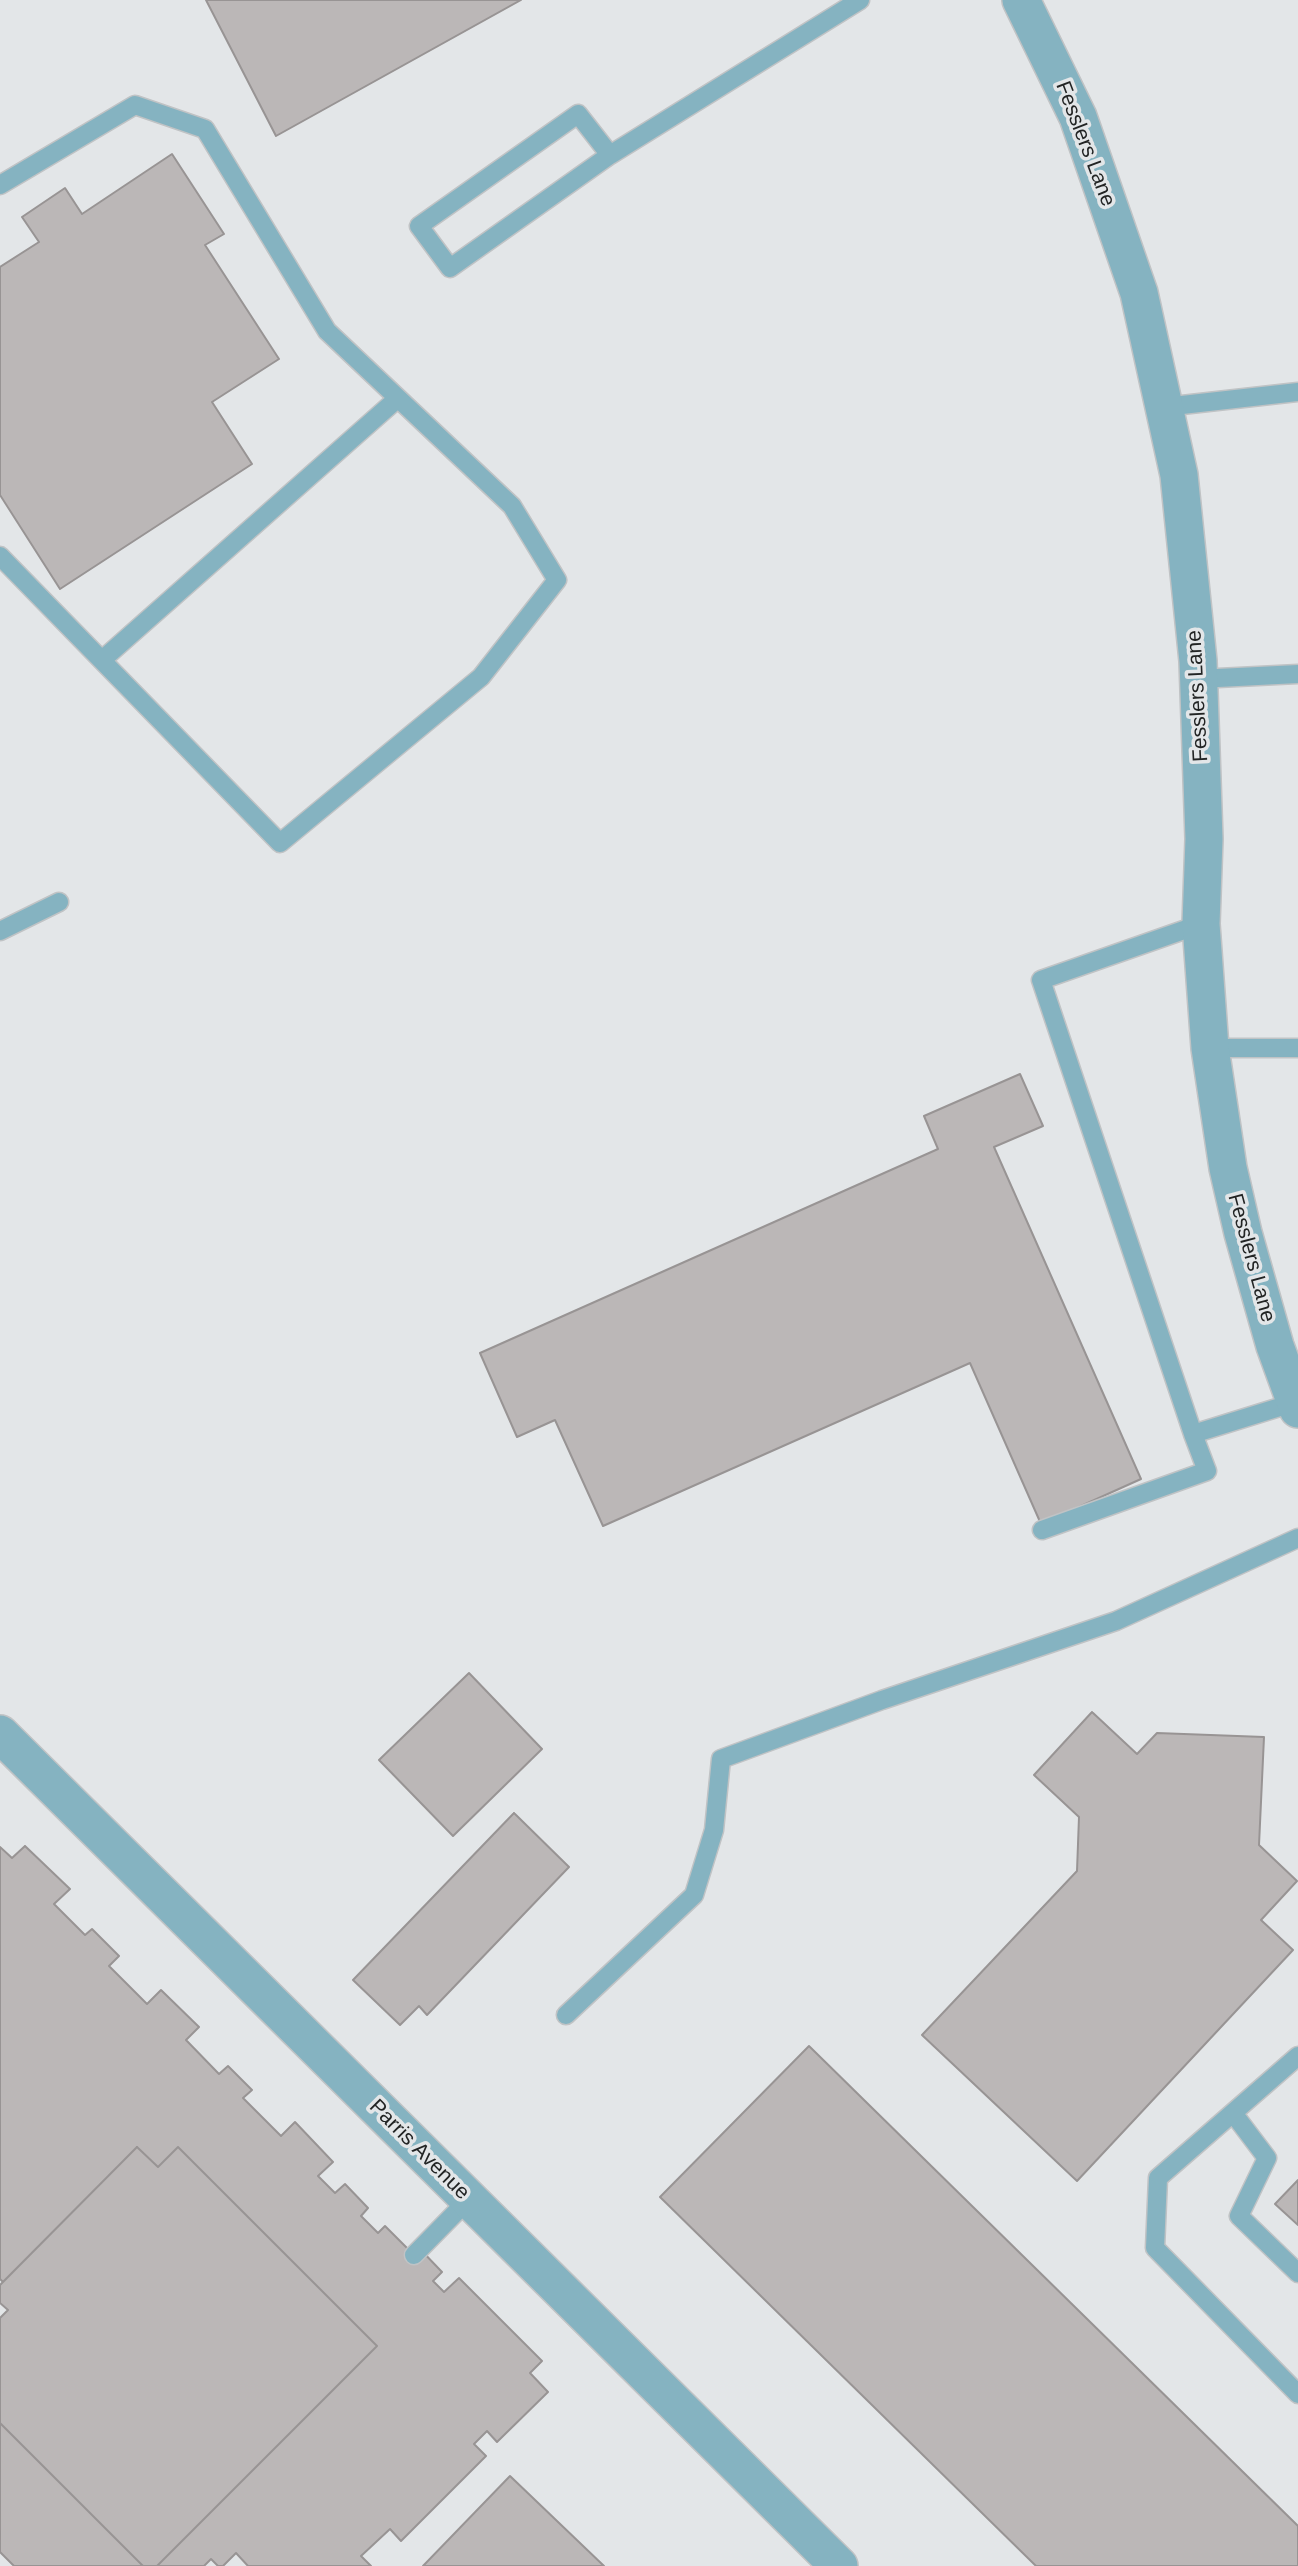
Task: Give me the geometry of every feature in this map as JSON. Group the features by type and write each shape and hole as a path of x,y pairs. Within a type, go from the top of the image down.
{"street":[{"name":"Fesslers Lane","path":"1021,0 1078,117 1139,293 1179,475 1198,661 1204,839 1201,924 1210,1048 1228,1168 1243,1233 1275,1346 1297,1405"},
{"name":"Parris Avenue","path":"0,1734 839,2566"}],"lane":[{"path":"610,155 578,114 419,226 450,268 610,155 860,0"},
{"path":"0,185 135,105 205,129 327,331 512,506 557,580 481,677 280,843 0,555"},
{"path":"1164,407 1298,392"},
{"path":"102,660 397,399"},
{"path":"1198,679 1298,674"},
{"path":"0,931 59,902"},
{"path":"1042,1530 1207,1471 1041,980 1201,924"},
{"path":"1210,1048 1298,1048"},
{"path":"1193,1434 1297,1405"},
{"path":"566,2015 694,1895 715,1829 721,1759 1116,1620 1298,1538"},
{"path":"1298,2056 1158,2178 1155,2248 1298,2394"},
{"path":"1233,2113 1267,2158 1239,2216 1298,2273"},
{"path":"414,2255 469,2199"}],"building":[{"path":"206,0 521,0 276,136"},
{"path":"172,154 224,234 205,245 279,359 212,402 252,464 60,589 0,495 0,267 39,242 22,217 65,188 82,214"},
{"path":"1020,1074 1043,1126 994,1147 1141,1479 1041,1524 970,1363 603,1526 555,1420 517,1437 480,1353 938,1149 924,1116"},
{"path":"469,1673 542,1749 453,1836 379,1760"},
{"path":"1092,1712 1137,1754 1157,1733 1264,1737 1259,1845 1297,1881 1261,1920 1293,1950 1077,2181 922,2035 1077,1871 1079,1817 1034,1775"},
{"path":"514,1813 569,1867 427,2015 419,2006 400,2025 353,1980"},
{"path":"25,1846 70,1889 54,1904 85,1935 92,1929 119,1956 109,1966 147,2004 161,1990 199,2027 186,2040 219,2074 228,2066 252,2090 243,2098 281,2136 295,2122 333,2162 318,2176 335,2193 345,2184 368,2208 361,2216 378,2233 385,2226 414,2255 419,2248 442,2272 433,2281 444,2292 459,2278 542,2361 530,2373 548,2392 497,2442 487,2431 474,2444 486,2456 401,2541 390,2529 361,2556 371,2566 248,2566 236,2553 223,2566 218,2566 211,2559 204,2566 157,2566 377,2346 178,2147 158,2167 137,2147 3,2282 0,2279 0,1847 12,1858"},
{"path":"809,2046 1298,2526 1298,2566 1036,2566 660,2197"},
{"path":"137,2147 158,2167 178,2147 377,2346 157,2566 143,2566 0,2423 0,2318 8,2310 0,2303 0,2285"},
{"path":"1298,2180 1298,2225 1275,2204"},
{"path":"0,2423 143,2566 14,2566 0,2552"},
{"path":"510,2476 604,2566 423,2566"}]}
